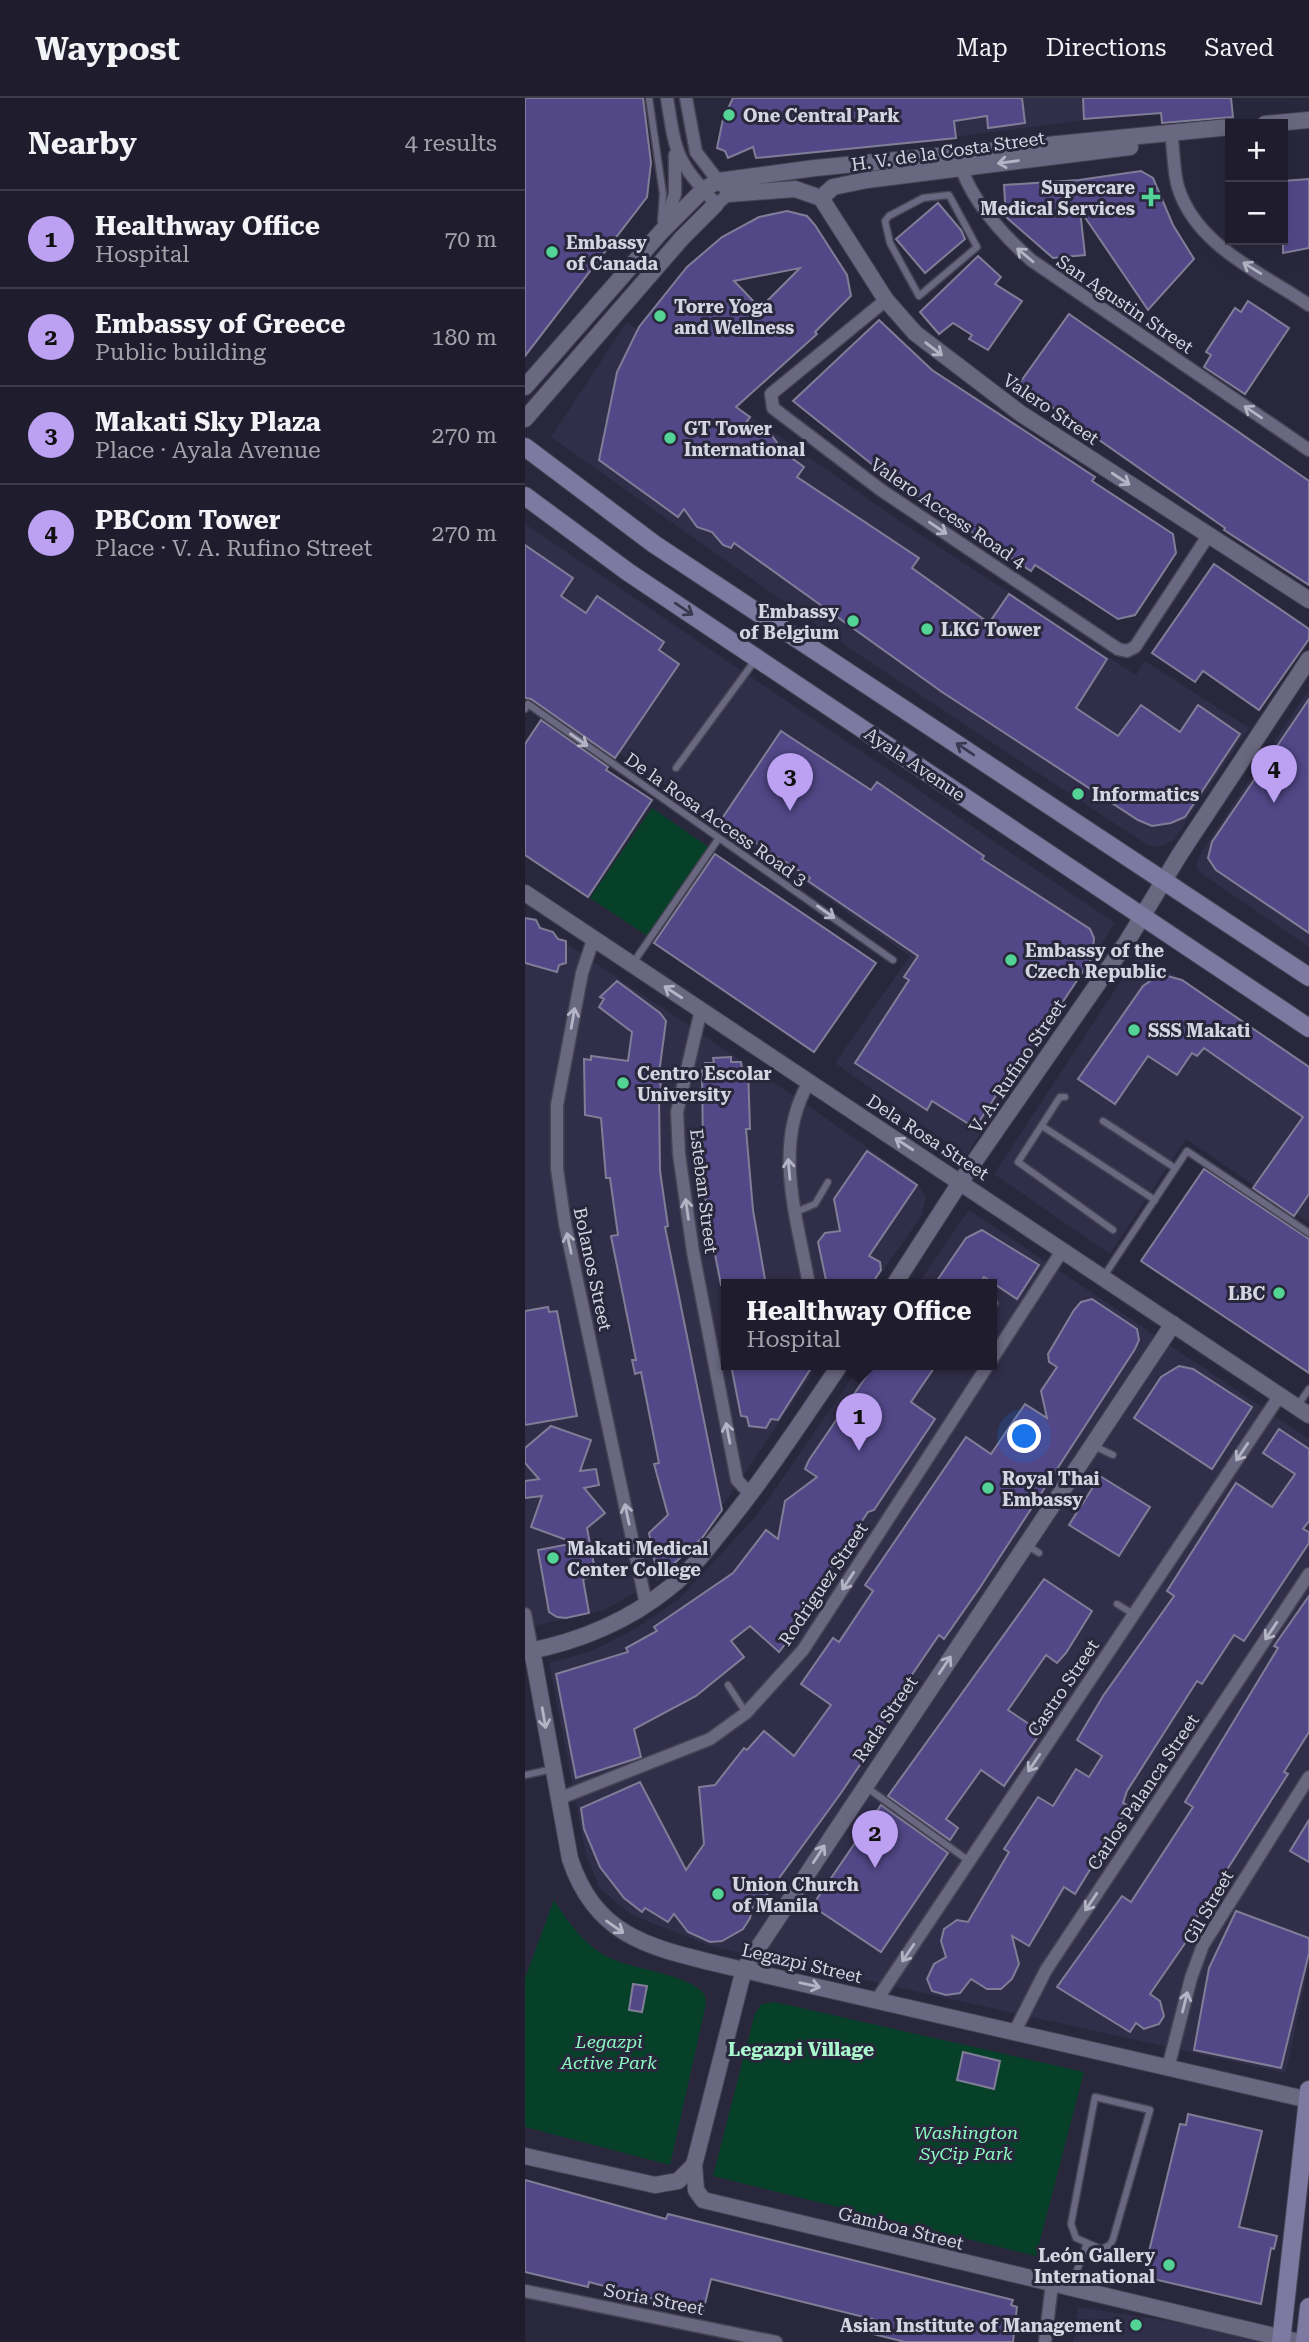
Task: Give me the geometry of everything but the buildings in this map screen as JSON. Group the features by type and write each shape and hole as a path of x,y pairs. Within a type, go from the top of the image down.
{"main road":[{"path":"525,447 654,544 1309,977"},
{"name":"Ayala Avenue","path":"525,496 628,572 1309,1028"},
{"path":"1281,2340 1309,2096"},
{"path":"1305,2342 1309,2307"}],"street":[{"path":"661,232 675,194 675,152 667,98"},
{"path":"687,98 692,141 701,161 718,181 722,199"},
{"path":"1288,122 1309,120"},
{"name":"H. V. de la Costa Street","path":"525,387 661,232 703,190 718,181 1172,138 1225,128"},
{"path":"1288,132 1309,130"},
{"path":"1172,138 1177,185 1187,208 1207,235 1229,253 1309,305"},
{"name":"H. V. de la Costa Street","path":"1172,138 1225,138"},
{"path":"675,152 686,172 703,190 722,199 795,189 821,198"},
{"name":"H. V. de la Costa Street","path":"821,198 833,187 959,160"},
{"name":"San Agustin Street","path":"959,160 995,223 1031,260 1309,450"},
{"name":"Valero Street","path":"821,198 887,300 915,333 975,382 1207,536 1309,600"},
{"path":"525,419 682,238 722,199"},
{"name":"Valero Access Road 4","path":"887,300 771,394 773,408 881,490 1118,649 1127,651 1135,647 1207,536"},
{"name":"V. A. Rufino Street","path":"898,1279 961,1181 1143,916 1180,854 1309,659"},
{"path":"1165,881 1186,858 1309,675"},
{"name":"Dela Rosa Street","path":"525,893 1303,1411"},
{"name":"Bolanos Street","path":"593,940 582,972 557,1105 557,1169 565,1224 646,1604"},
{"name":"Esteban Street","path":"701,1010 677,1112 679,1154 693,1252 737,1480 751,1495"},
{"path":"808,1279 788,1151 793,1117 809,1082"},
{"path":"997,1342 1062,1251"},
{"name":"Rada Street","path":"694,2165 744,1969 864,1786 1033,1549 1094,1446 1173,1324"},
{"path":"528,1651 584,1637 646,1604 694,1566 751,1495 837,1370"},
{"name":"Rodriguez Street","path":"558,1799 710,1739 746,1713 803,1650 985,1370"},
{"name":"Castro Street","path":"876,2001 1280,1395"},
{"name":"Carlos Palanca Street","path":"1014,2033 1046,1970 1309,1574"},
{"name":"Legazpi Street","path":"525,1614 528,1651 576,1880 591,1904 609,1923 638,1942 665,1951 1014,2033 1309,2096"},
{"name":"Gil Street","path":"1168,2068 1191,1978 1203,1945 1309,1777"},
{"path":"525,2156 655,2185 678,2181 694,2165"},
{"name":"Gamboa Street","path":"694,2165 696,2190 703,2200 1281,2340 1299,2342"},
{"path":"1045,2342 1052,2284"},
{"name":"Soria Street","path":"525,2291 776,2342"}],"lane":[{"path":"641,103 650,100 657,141 663,194 661,232"},
{"path":"646,142 657,141"},
{"path":"949,195 977,247 919,296 890,243 885,221 889,216 923,198 949,195"},
{"path":"677,768 757,657"},
{"name":"De la Rosa Access Road 3","path":"525,709 528,704 893,960"},
{"path":"632,965 719,838"},
{"path":"1065,1097 1060,1097 1019,1158 1021,1167 1112,1230"},
{"path":"1103,1121 1175,1168"},
{"path":"1042,1126 1155,1200"},
{"path":"1103,1278 1187,1151 1309,1233"},
{"path":"796,1212 815,1204 828,1182"},
{"path":"1303,1411 1309,1389"},
{"path":"1094,1446 1113,1455"},
{"path":"1117,1604 1133,1615"},
{"path":"728,1685 746,1713"},
{"path":"525,1776 553,1769"},
{"path":"864,1786 969,1861"},
{"path":"1095,2096 1150,2110 1110,2245 1101,2249 1087,2243 1076,2238 1071,2224 1095,2096"},
{"path":"1070,2288 1087,2243"}],"shaded area":[{"path":"878,98 1156,98 1157,111 883,146"},
{"path":"627,322 742,410 904,524 1136,675 1145,661 1249,728 1174,840 1162,846 1149,846 858,654 551,437"},
{"path":"525,524 1115,923 966,1156 835,1063 910,956 525,687"},
{"path":"1309,689 1309,947 1196,867 1199,856"},
{"path":"525,916 797,1098 915,1181 926,1196 922,1215 877,1279 721,1279 721,1370 815,1370 726,1501 640,1590 604,1610 525,1628"},
{"path":"1140,952 1309,1065 1309,1223 1186,1139 1110,1254 994,1174"},
{"path":"969,1210 1309,1439 1309,1964 1286,2073 710,1946 632,1915 600,1889 586,1855 549,1663 592,1651 635,1629 679,1599 757,1515 858,1370 997,1370 997,1279 921,1279"},
{"name":"Asian Institute of Management","path":"1078,2307 1239,2332 1263,2342 1073,2342"}],"green space":[{"path":"652,808 710,848 649,937 590,898"},
{"name":"Legazpi Active Park","path":"554,1900 578,1933 601,1953 621,1962 675,1977 705,1995 706,2004 670,2165 525,2127 525,1978"},
{"name":"Washington SyCip Park","path":"775,2002 1084,2072 1036,2256 713,2176 755,2013 762,2004"}],"place":[{"name":"One Central Park","path":"729,115"},
{"name":"Supercare Medical Services","path":"1151,197"},
{"name":"Embassy of Canada","path":"552,252"},
{"name":"Torre Yoga and Wellness","path":"660,316"},
{"name":"GT Tower International","path":"670,438"},
{"name":"Embassy of Belgium","path":"853,621"},
{"name":"LKG Tower","path":"927,629"},
{"name":"Informatics","path":"1078,794"},
{"name":"PBCom Tower","path":"1274,803"},
{"name":"Makati Sky Plaza","path":"790,811"},
{"name":"Embassy of the Czech Republic","path":"1011,960"},
{"name":"SSS Makati","path":"1134,1030"},
{"name":"Centro Escolar University","path":"623,1083"},
{"name":"LBC","path":"1279,1293"},
{"name":"Healthway Office","path":"859,1451"},
{"name":"Royal Thai Embassy","path":"988,1488"},
{"name":"Makati Medical Center College","path":"553,1558"},
{"name":"Embassy of Greece","path":"875,1868"},
{"name":"Union Church of Manila","path":"718,1894"},
{"name":"León Gallery International","path":"1169,2265"},
{"name":"Asian Institute of Management","path":"1136,2325"}],"district":[{"name":"Legazpi Village","path":"801,2049"}]}
